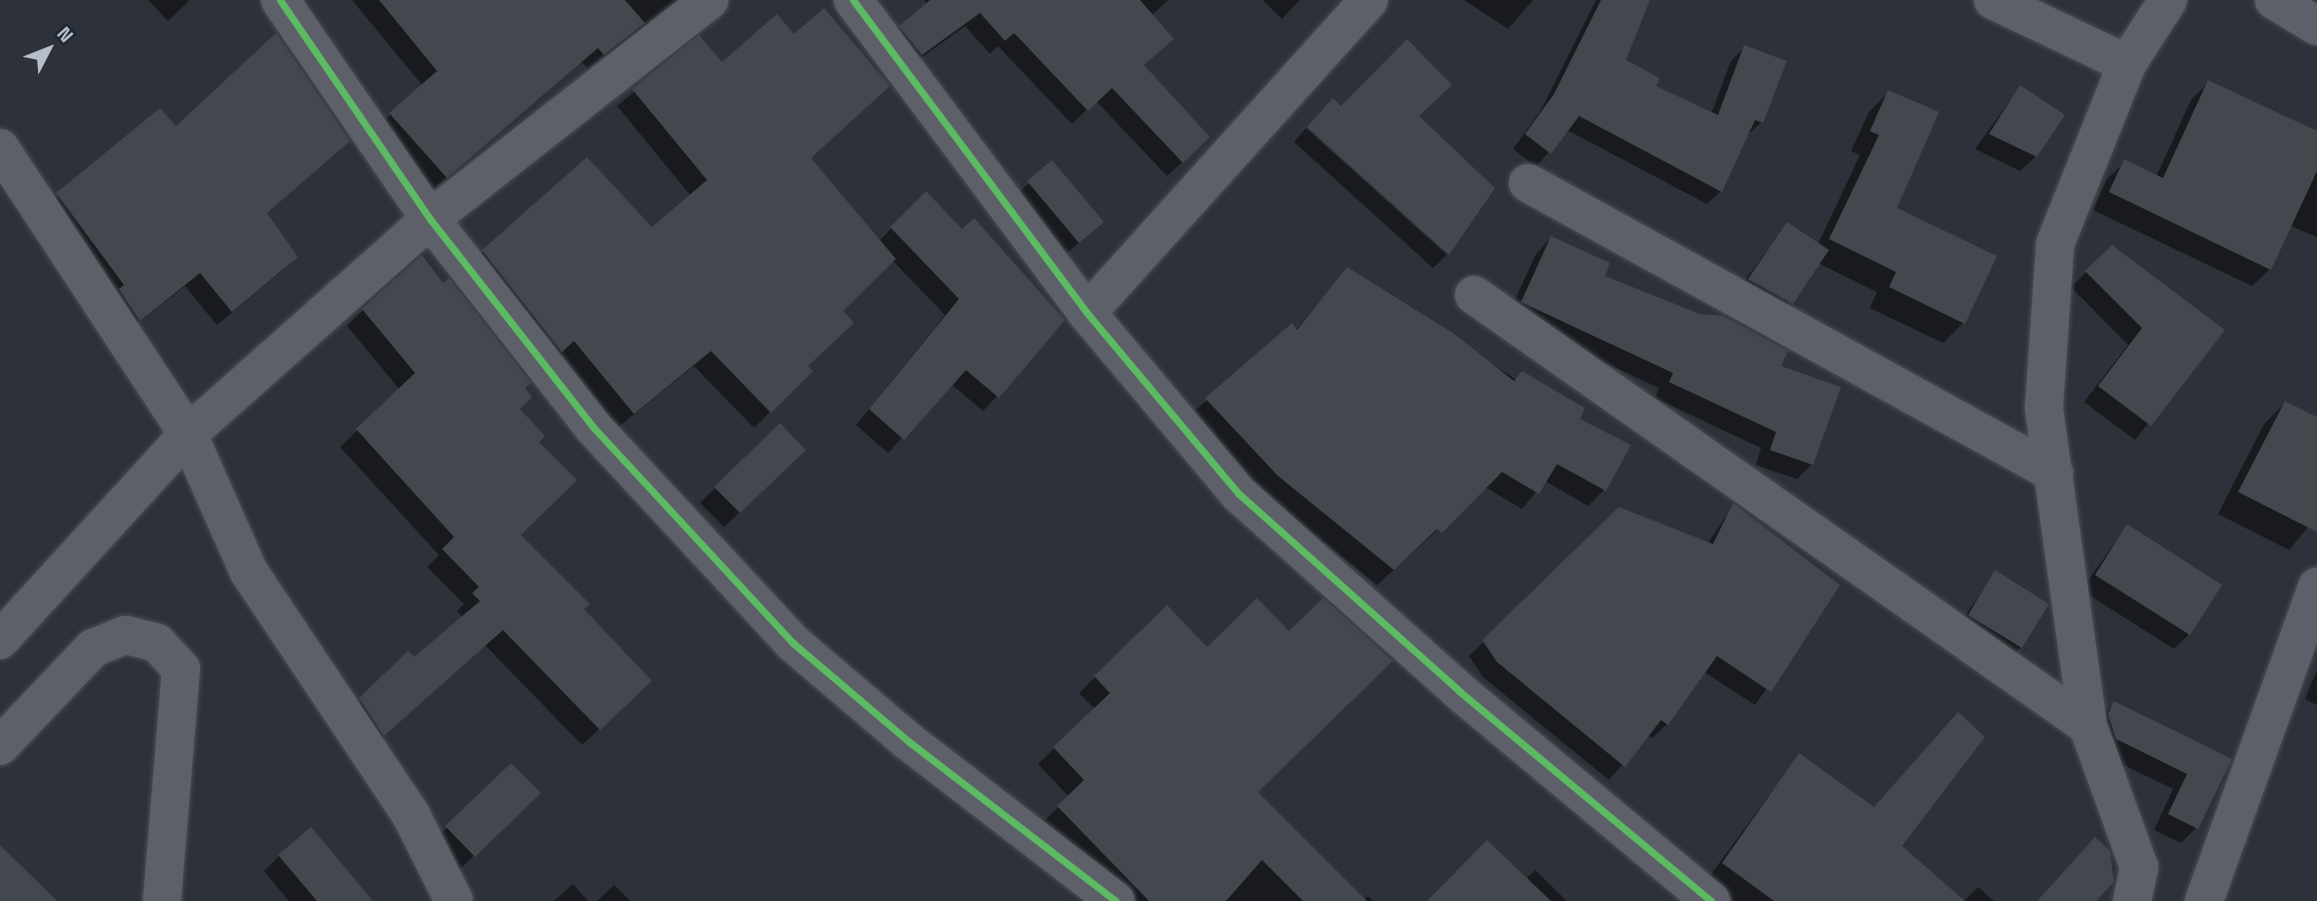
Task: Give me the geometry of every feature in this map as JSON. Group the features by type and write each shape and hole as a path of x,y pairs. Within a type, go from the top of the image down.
{"street":[{"path":"281,0 430,219 593,427 793,643 908,741 1116,901"},
{"path":"0,640 188,434 430,219 709,0"},
{"path":"853,0 1087,313 1239,494 1459,691 1711,901"},
{"path":"1087,313 1369,0"},
{"path":"1993,0 2127,64"},
{"path":"2132,901 2139,867 2088,726 2044,407 2055,244 2127,64 2168,0"},
{"path":"2273,0 2317,26"},
{"path":"0,148 188,434 249,572 411,815 454,901"},
{"path":"1528,183 2054,473"},
{"path":"1474,295 2088,726"},
{"path":"2204,901 2317,587"},
{"path":"0,746 93,648 127,635 157,643 181,669 162,901"}],"building":[{"path":"379,0 625,0 645,23 604,55 598,48 447,178 389,113 437,71"},
{"path":"930,0 1140,0 1174,39 1144,65 1210,137 1183,163 1112,88 1088,111 1014,33 1005,41 980,13 922,55 899,26"},
{"path":"1601,0 1650,0 1626,60 1660,78 1656,86 1718,115 1744,45 1787,61 1763,123 1755,120 1722,192 1579,116 1551,154 1525,134 1554,94"},
{"path":"824,8 890,86 811,158 896,259 843,311 854,323 808,366 813,371 771,413 711,351 634,414 574,341 562,352 482,250 587,157 652,227 707,180 632,89 699,35 722,62 777,14 794,34"},
{"path":"276,33 350,141 267,213 298,257 232,312 200,273 140,321 119,289 124,285 56,193 160,108 176,126"},
{"path":"1407,39 1452,85 1419,116 1495,188 1449,255 1307,127 1333,98 1341,106"},
{"path":"2208,80 2317,131 2317,171 2271,270 2109,192 2124,159 2163,178"},
{"path":"2020,85 2065,115 2037,157 1989,134"},
{"path":"1888,90 1939,112 1897,208 1997,256 1965,324 1889,287 1896,272 1829,239 1879,135 1870,131"},
{"path":"1052,160 1104,222 1079,243 1027,181"},
{"path":"926,191 962,229 974,218 1065,320 999,398 966,370 904,440 869,409 959,299 890,227"},
{"path":"1787,222 1829,250 1793,304 1748,279"},
{"path":"1551,236 1610,263 1605,276 1700,314 1723,316 1788,351 1781,366 1841,387 1813,465 1770,450 1776,432 1669,382 1673,373 1521,302"},
{"path":"2112,245 2225,330 2151,426 2098,386 2142,328 2085,271"},
{"path":"422,255 443,283 449,278 531,383 525,388 532,397 520,409 545,436 539,442 577,480 521,535 590,604 584,609 652,681 600,730 503,630 384,736 359,698 408,651 414,657 480,601 472,593 479,587 442,549 454,537 356,429 415,373 362,309"},
{"path":"1347,267 1456,335 1514,381 1522,371 1585,408 1580,419 1631,445 1606,491 1557,464 1539,494 1502,472 1442,533 1437,529 1394,570 1278,476 1205,398 1292,323 1297,330"},
{"path":"2285,401 2317,417 2317,532 2238,492"},
{"path":"780,423 806,450 740,513 714,487"},
{"path":"1733,503 1840,585 1771,692 1717,656 1668,725 1661,720 1625,767 1497,662 1482,640 1619,507 1713,544"},
{"path":"2127,524 2222,585 2190,635 2095,575"},
{"path":"1995,570 2049,604 2022,648 1968,615"},
{"path":"1257,598 1289,631 1323,598 1393,661 1258,792 1367,901 1303,901 1262,860 1226,901 1149,901 1057,806 1084,780 1053,747 1110,693 1094,676 1167,605 1207,647"},
{"path":"2114,701 2232,759 2198,829 2168,814 2187,774 2116,739 2108,714"},
{"path":"1958,712 1985,737 1902,846 1965,901 1774,901 1722,863 1799,753 1874,807"},
{"path":"511,763 541,793 475,857 445,826"},
{"path":"311,827 373,901 317,901 278,855"},
{"path":"2095,837 2110,851 2114,882 2096,901 2037,901"},
{"path":"1487,840 1551,901 1427,901"},
{"path":"0,845 57,901 0,901"}],"cycle path":[{"path":"280,0 430,219 593,427 793,643 908,741 1116,901"},
{"path":"853,0 1087,313 1239,494 1459,691 1711,901"}]}
